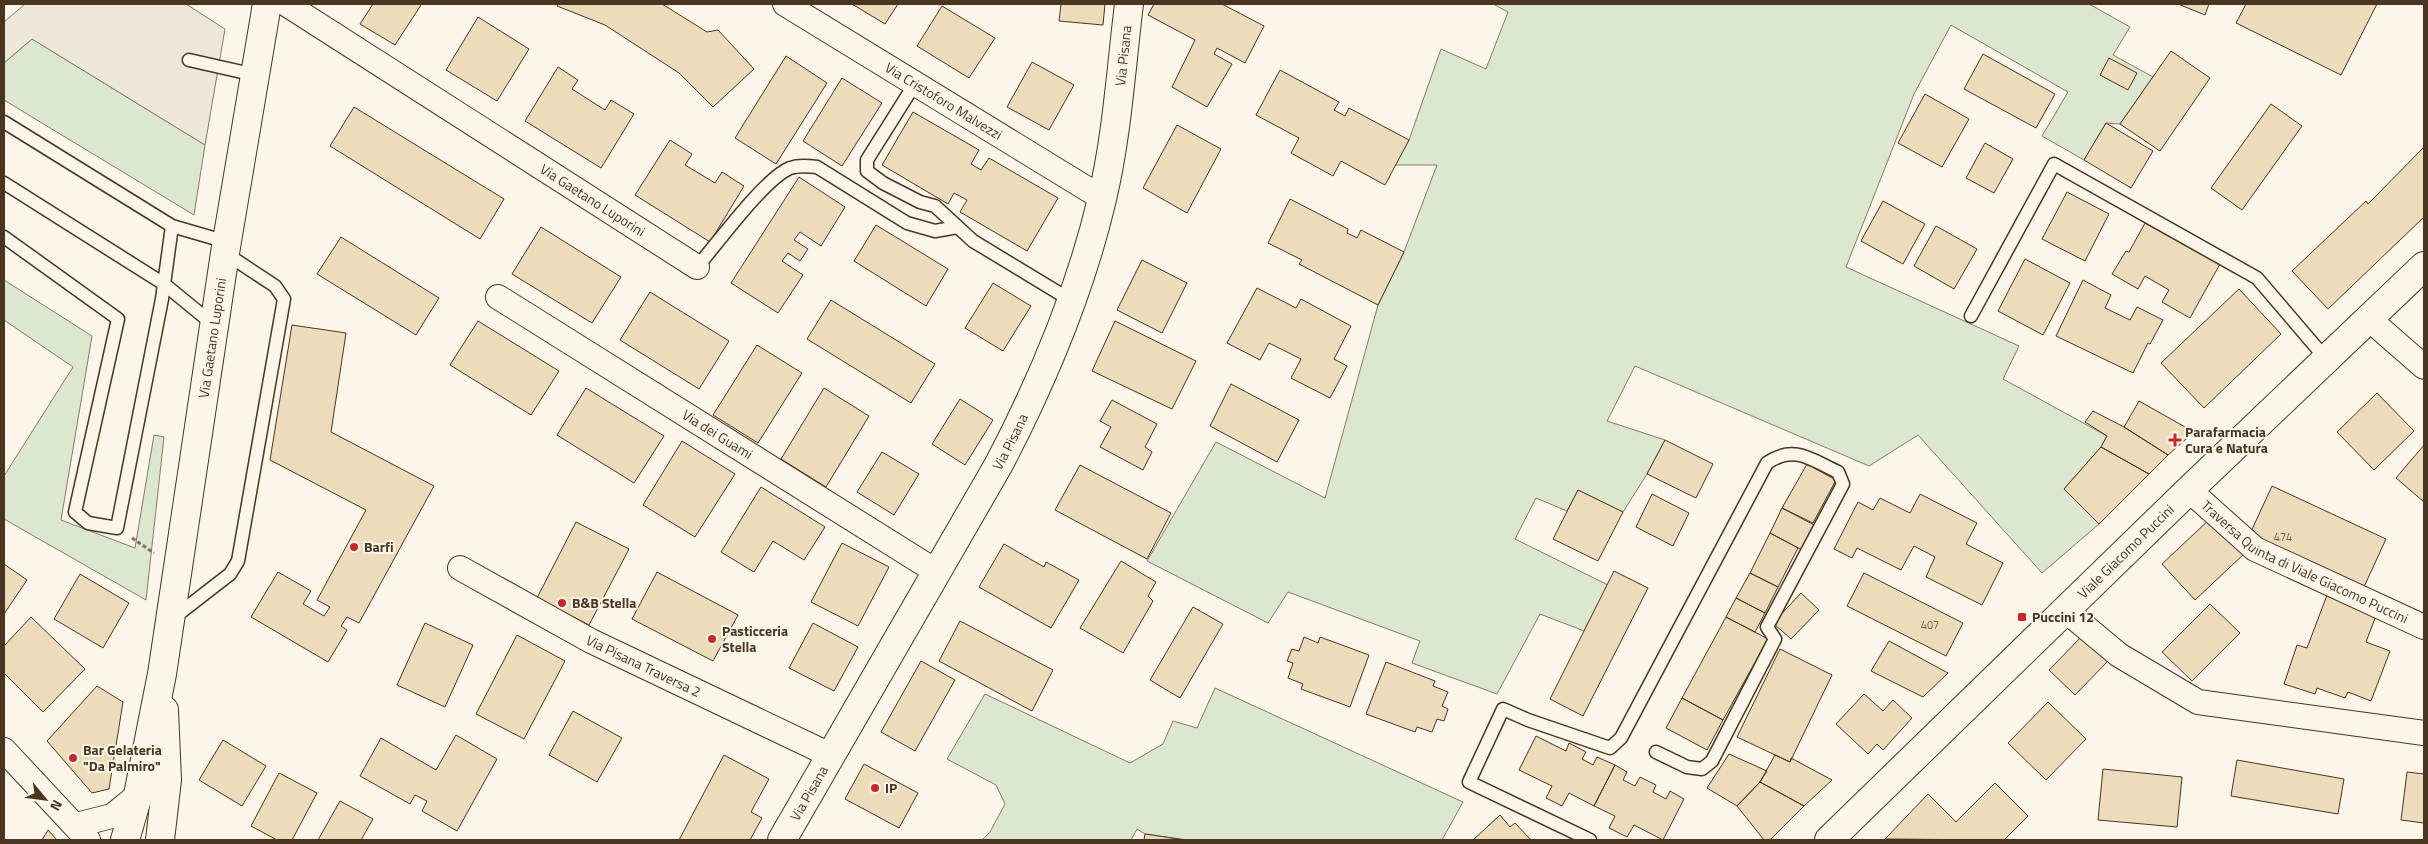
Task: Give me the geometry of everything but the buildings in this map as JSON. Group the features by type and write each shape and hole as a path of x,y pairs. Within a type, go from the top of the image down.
{"main road":[{"name":"Via Gaetano Luporini","path":"124,840 138,795 162,674 226,248 267,4"},
{"name":"Via Pisana","path":"782,840 937,572 1023,418 1072,301 1088,253 1102,198 1117,103 1129,4"},
{"name":"Viale Giacomo Puccini","path":"1829,840 2189,490 2424,266"},
{"name":"Via Gaetano Luporini","path":"160,840 167,780 162,674"}],"street":[{"name":"Via Gaetano Luporini","path":"286,4 697,268"},
{"name":"Via Cristoforo Malvezzi","path":"785,4 916,82 1102,198"},
{"name":"Via dei Guami","path":"498,297 937,572"},
{"path":"2369,319 2424,367"},
{"name":"Traversa Quinta di Viale Giacomo Puccini","path":"2189,490 2255,549 2424,627"},
{"name":"Via Pisana Traversa 2","path":"460,568 591,641 830,755"},
{"path":"2065,610 2119,655 2198,702 2424,733"},
{"path":"4,750 82,833 112,816 138,795"}],"lane":[{"path":"189,60 254,75"},
{"path":"916,82 867,160 867,171 883,183 912,198 935,206 973,240 1072,301"},
{"path":"4,122 172,226 226,248 275,286 284,299 238,561 230,574 170,620"},
{"path":"1971,316 2054,164 2257,278 2327,360"},
{"path":"697,268 740,215 772,181 790,168 801,166 817,167 907,222 935,231 958,227"},
{"path":"4,183 164,284 214,325"},
{"path":"4,237 118,320 75,512 88,523 117,528 164,284 172,226"},
{"path":"1590,840 1469,782 1503,709 1528,720 1610,748 1621,738 1768,463 1780,454 1800,454 1838,472 1843,484 1767,627 1775,639 1712,762 1702,769 1687,767 1656,752"}],"path":[{"path":"117,528 178,570"}],"green space":[{"path":"1493,4 2089,4 2130,27 2113,55 2153,77 2120,124 2106,123 2084,160 2042,136 2068,92 1951,25 1914,94 1846,267 2019,346 2003,379 2107,436 2101,447 2064,489 2099,524 2042,573 1918,435 1869,466 1635,366 1607,421 1665,440 1647,474 1623,512 1578,490 1567,511 1536,498 1515,539 1608,585 1584,631 1540,614 1497,694 1412,663 1420,641 1288,592 1268,623 1147,561 1216,442 1325,498 1378,305 1404,252 1437,165 1395,165 1409,140 1441,49 1486,69 1508,12"},
{"path":"32,39 205,145 194,215 4,100 4,63"},
{"path":"4,280 92,336 61,520 135,548 154,435 164,437 146,600 4,519 4,476 73,367 4,320"},
{"path":"1215,688 1463,802 1442,840 1187,840 1145,834 1137,829 1131,840 982,840 990,832 1005,804 996,785 947,759 985,694 1130,763 1163,744 1173,721 1197,728"}],"shaded area":[{"path":"25,4 186,4 225,29 205,145 32,39 4,63 4,22"}],"place":[{"name":"Parafarmacia Cura e Natura","path":"2175,440"},
{"name":"Barfi","path":"354,547"},
{"name":"B&B Stella","path":"562,603"},
{"name":"Puccini 12","path":"2022,617"},
{"name":"Pasticceria Stella","path":"712,639"},
{"name":"Bar Gelateria \"Da Palmiro\"","path":"73,758"},
{"name":"IP","path":"875,788"}]}
